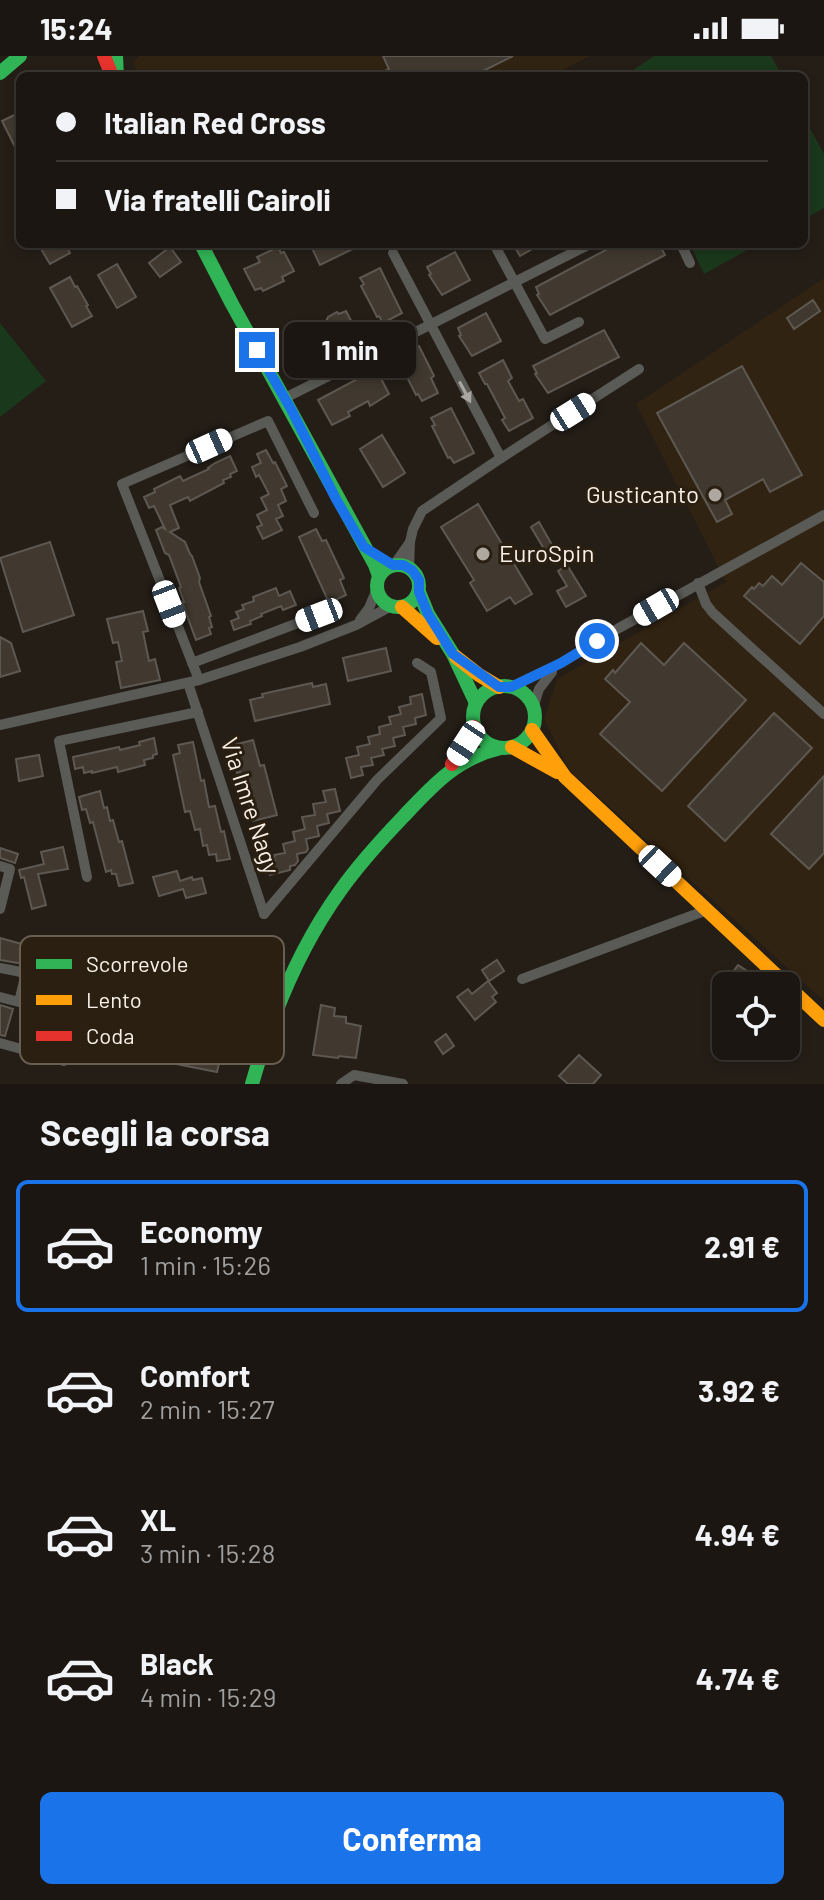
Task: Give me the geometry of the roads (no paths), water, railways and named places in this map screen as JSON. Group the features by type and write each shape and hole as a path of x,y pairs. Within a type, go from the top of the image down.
{"street":[{"path":"0,73 20,56"},
{"path":"203,248 336,499 375,565 382,600 397,606 479,675 521,691 529,699 535,715 527,738 506,748 485,750 464,759 444,774 370,853 339,892 284,991"},
{"path":"496,248 545,339 579,322"},
{"path":"285,398 582,248"},
{"path":"683,248 690,263"},
{"path":"393,253 501,458"},
{"path":"409,568 410,542 422,511 639,369"},
{"name":"Via Imre Nagy","path":"314,513 268,421 122,484 192,663 198,712 264,914 377,780 441,718 431,672 417,663"},
{"path":"824,515 698,583 561,663 505,687 490,690 476,703 473,719 474,727 484,742 538,760 565,777 824,1020"},
{"path":"356,625 369,608 383,571 393,565 410,542"},
{"path":"364,547 393,565 409,568 419,580 419,592 428,614 476,703"},
{"path":"698,583 713,613 824,714"},
{"path":"0,725 194,682 356,625 412,602 419,592"},
{"path":"192,663 319,615"},
{"path":"533,708 543,681 561,663"},
{"name":"Via Imre Nagy","path":"87,877 59,741 198,712"},
{"path":"444,774 474,727"},
{"path":"532,730 565,777"},
{"path":"0,866 10,869 0,909"},
{"path":"522,979 707,910"},
{"path":"0,968 20,972"},
{"path":"0,997 19,1002 20,998"},
{"path":"0,1043 20,1049"},
{"path":"252,1084 258,1064"},
{"path":"341,1084 354,1075 400,1083"}],"place":[{"name":"Gusticanto","path":"715,495"},
{"name":"EuroSpin","path":"483,554"}]}
